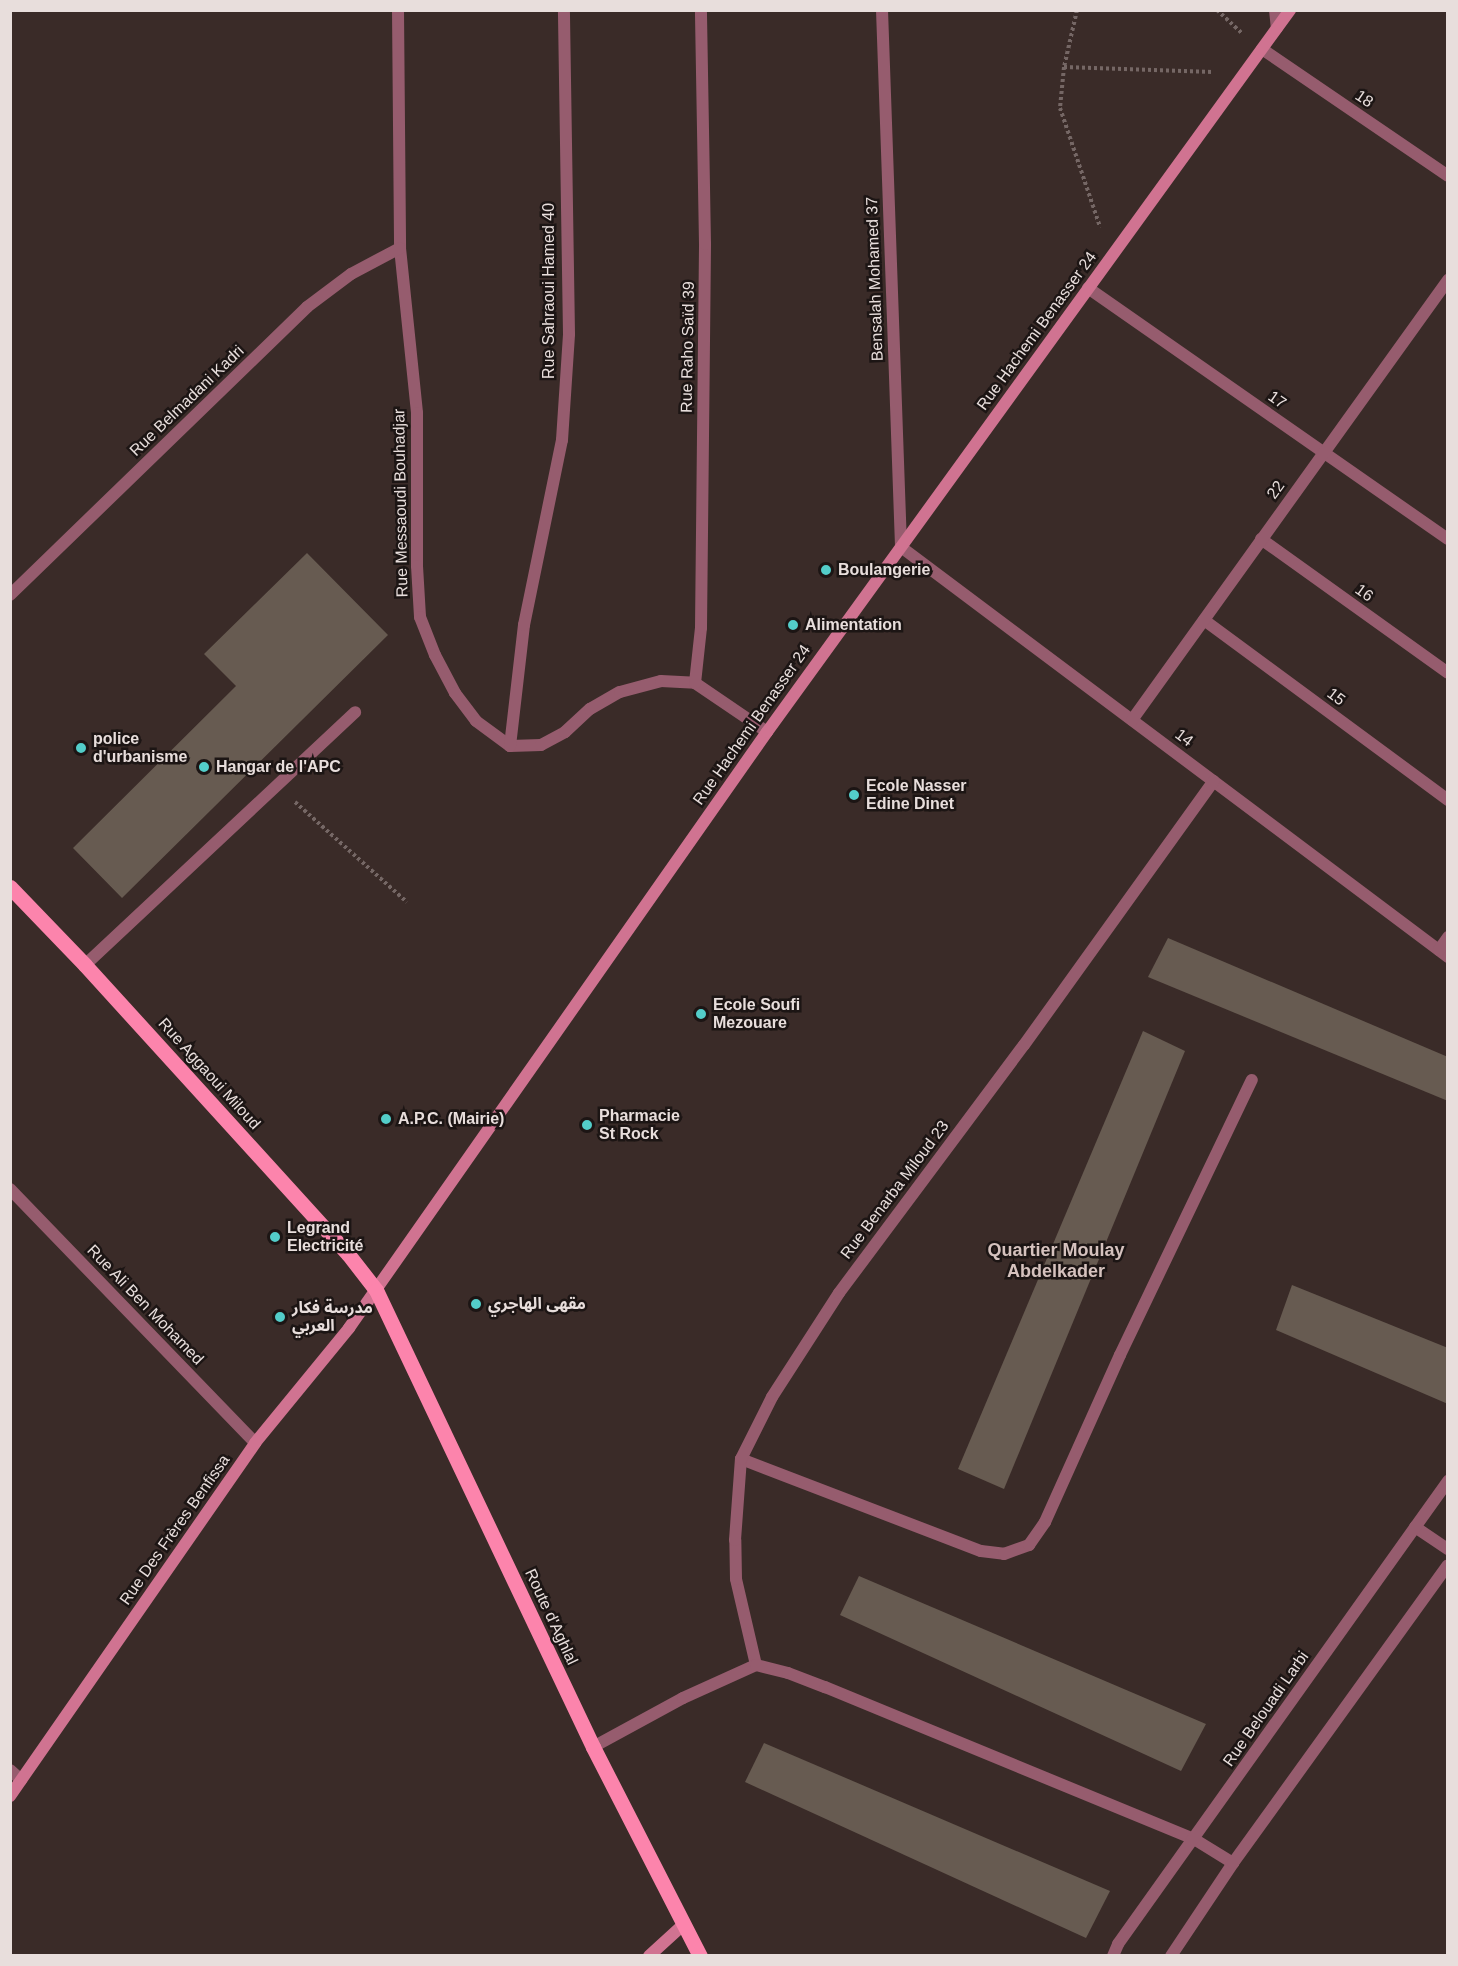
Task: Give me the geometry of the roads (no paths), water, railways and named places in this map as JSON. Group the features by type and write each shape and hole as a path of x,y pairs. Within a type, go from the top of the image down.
{"main road":[{"name":"Rue Hachemi Benasser 24","path":"376,1290 767,732 1290,10"},
{"name":"Rue Aggaoui Miloud","path":"10,887 85,965 348,1254 376,1290"},
{"name":"Rue Des Frères Benfissa","path":"10,1796 255,1443 376,1290"},
{"name":"Route d'Aghlal","path":"376,1290 593,1747 700,1956"},
{"path":"649,1956 683,1925"}],"street":[{"name":"Rue Messaoudi Bouhadjar","path":"398,10 400,248 417,413 417,566 420,616 435,656 455,693 476,721 510,746"},
{"name":"Rue Sahraoui Hamed 40","path":"510,746 524,625 562,440 569,334 564,10"},
{"name":"Rue Raho Saïd 39","path":"695,683 701,628 705,256 701,10"},
{"name":"Bensalah Mohamed 37","path":"882,10 901,547"},
{"path":"1275,10 1277,28"},
{"name":"18","path":"1262,49 1448,176"},
{"name":"Rue Belmadani Kadri","path":"10,595 307,307 351,274 400,248"},
{"name":"22","path":"1132,720 1322,452 1448,280"},
{"name":"17","path":"1088,288 1448,539"},
{"name":"16","path":"1262,539 1448,673"},
{"name":"14","path":"901,547 1443,953"},
{"name":"15","path":"1204,620 1448,800"},
{"path":"510,746 540,745 565,732 590,709 620,692 661,681 695,683 767,732"},
{"path":"85,965 355,712"},
{"name":"Rue Benarba Miloud 23","path":"756,1665 736,1579 741,1460 772,1397 839,1293 1024,1045 1214,782"},
{"path":"1443,953 1448,937"},
{"path":"741,1460 981,1551 1004,1554 1029,1545 1046,1522 1120,1355 1252,1080"},
{"name":"Rue Ali Ben Mohamed","path":"10,1189 255,1443"},
{"name":"Rue Belouadi Larbi","path":"1113,1956 1415,1527 1445,1489"},
{"path":"1415,1527 1448,1549"},
{"path":"1171,1956 1233,1863 1448,1565"},
{"path":"593,1747 683,1698 756,1665 788,1673 825,1687 1194,1839 1233,1863"},
{"path":"10,1770 21,1780"}],"place":[{"name":"Boulangerie","path":"826,570"},
{"name":"Alimentation","path":"793,625"},
{"name":"police d'urbanisme","path":"81,748"},
{"name":"Hangar de l'APC","path":"204,767"},
{"name":"Ecole Nasser Edine Dinet","path":"854,795"},
{"name":"Ecole Soufi Mezouare","path":"701,1014"},
{"name":"A.P.C. (Mairie)","path":"386,1119"},
{"name":"Pharmacie St Rock","path":"587,1125"},
{"name":"Legrand Electricité","path":"275,1237"},
{"name":"مقهى الهاجري","path":"476,1304"},
{"name":"مدرسة فكار العربي","path":"280,1317"}],"district":[{"name":"Quartier Moulay Abdelkader","path":"1056,1261"}]}
